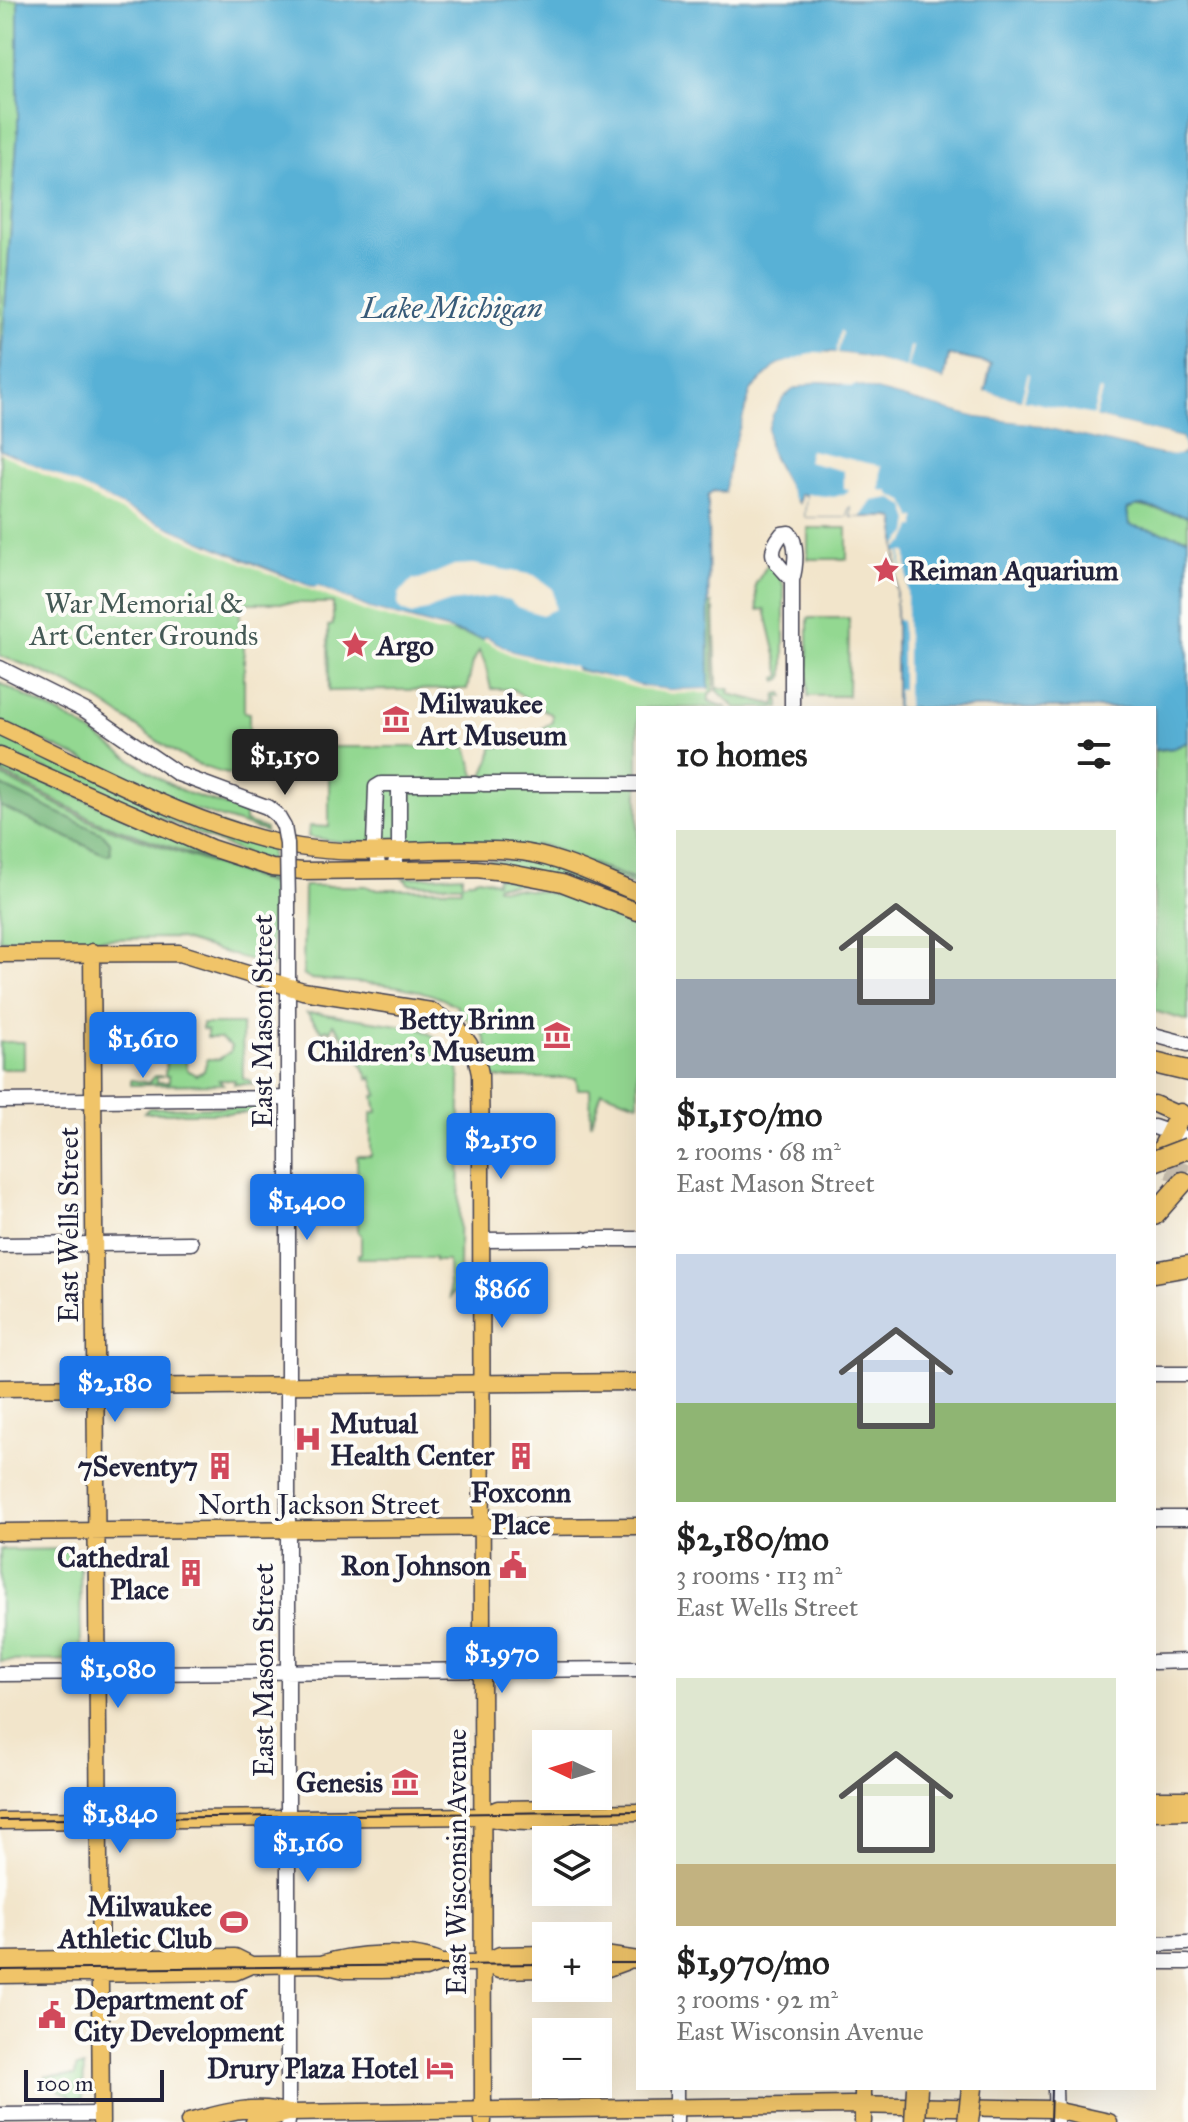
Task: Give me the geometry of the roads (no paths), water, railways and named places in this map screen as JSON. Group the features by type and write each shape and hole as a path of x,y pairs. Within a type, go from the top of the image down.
{"highway":[{"path":"1156,1209 1177,1144 1188,1148"},
{"path":"1156,1274 1188,1266"},
{"path":"914,2090 914,2122"},
{"path":"965,2090 966,2122"},
{"path":"966,2122 972,2090"}],"main road":[{"path":"0,727 183,811 294,846 344,852 521,852 563,863 636,892"},
{"path":"0,756 251,863 285,870 505,872 562,883 636,911"},
{"name":"East Wells Street","path":"92,952 101,2118"},
{"name":"East Wisconsin Avenue","path":"0,954 179,953 287,987 419,1008 441,1016 457,1027 469,1044 479,1070 483,2116"},
{"path":"1156,1107 1177,1144"},
{"path":"0,1388 636,1382"},
{"name":"North Jackson Street","path":"0,1532 636,1526"},
{"path":"1156,1799 1188,1799"},
{"path":"0,1821 482,1816 498,1809 561,1808 577,1813 636,1812"},
{"path":"1156,1812 1188,1811"},
{"path":"483,1963 500,1955 532,1954"},
{"path":"612,1955 632,1960"},
{"path":"0,1960 235,1972 251,1965 320,1964 344,1957 426,1956 441,1963 483,1963 499,1970 532,1969"},
{"path":"612,1967 632,1960"},
{"path":"0,1975 101,1966"},
{"path":"254,2122 288,2117 676,2114 863,2105 1109,2122"},
{"path":"189,2122 251,2109 273,2108 288,2117"}],"street":[{"path":"792,580 792,706"},
{"name":"East Mason Street","path":"0,668 86,711 178,774 267,807 277,815 284,827 288,904 288,2117"},
{"path":"399,784 398,851 387,870 376,851 376,787 381,784 399,784 636,784"},
{"path":"1156,1036 1186,1046"},
{"path":"0,1101 287,1098"},
{"path":"1156,1117 1177,1144"},
{"path":"481,1240 636,1239"},
{"path":"0,1245 191,1243"},
{"path":"1156,1374 1188,1374"},
{"path":"1156,1518 1188,1518"},
{"path":"1156,1662 1188,1661"},
{"path":"0,1674 636,1669"},
{"path":"1156,1944 1188,1943"},
{"path":"1156,1962 1188,1962"},
{"path":"676,2090 676,2114"},
{"path":"1055,2090 1056,2116"},
{"path":"0,2115 101,2118"}],"water":[{"name":"Lake Michigan","path":"18,0 1188,0 1188,516 1139,505 1127,509 1129,525 1188,538 1188,742 1174,748 1156,750 1156,706 896,706 896,520 891,517 852,517 851,506 847,517 805,517 807,495 800,494 799,503 793,499 769,450 767,430 783,397 793,389 817,381 857,385 977,417 1028,423 1160,454 1182,454 1182,438 985,392 991,364 949,355 944,380 861,356 828,352 778,365 752,389 732,454 725,492 713,491 708,496 709,689 669,690 640,686 513,652 486,637 483,639 370,609 178,532 0,450 0,376 18,128"}],"tunnel":[{"path":"1175,1181 1188,1139"}],"tram line":[{"path":"0,1820 636,1811"},
{"path":"612,1963 636,1963"},
{"path":"0,1970 532,1964"},
{"path":"1050,2122 1051,2090"}],"place":[{"name":"Reiman Aquarium","path":"886,570"},
{"name":"Argo","path":"355,645"},
{"name":"Milwaukee Art Museum","path":"396,719"},
{"name":"Betty Brinn Children's Museum","path":"557,1035"},
{"name":"Mutual Health Center","path":"308,1439"},
{"name":"Foxconn Place","path":"521,1456"},
{"name":"7Seventy7","path":"220,1466"},
{"name":"Ron Johnson","path":"513,1565"},
{"name":"Cathedral Place","path":"191,1573"},
{"name":"Genesis","path":"405,1782"},
{"name":"Milwaukee Athletic Club","path":"234,1922"},
{"name":"Department of City Development","path":"52,2015"},
{"name":"Drury Plaza Hotel","path":"440,2068"}],"park label":[{"name":"War Memorial & Art Center Grounds","path":"144,619"}]}
